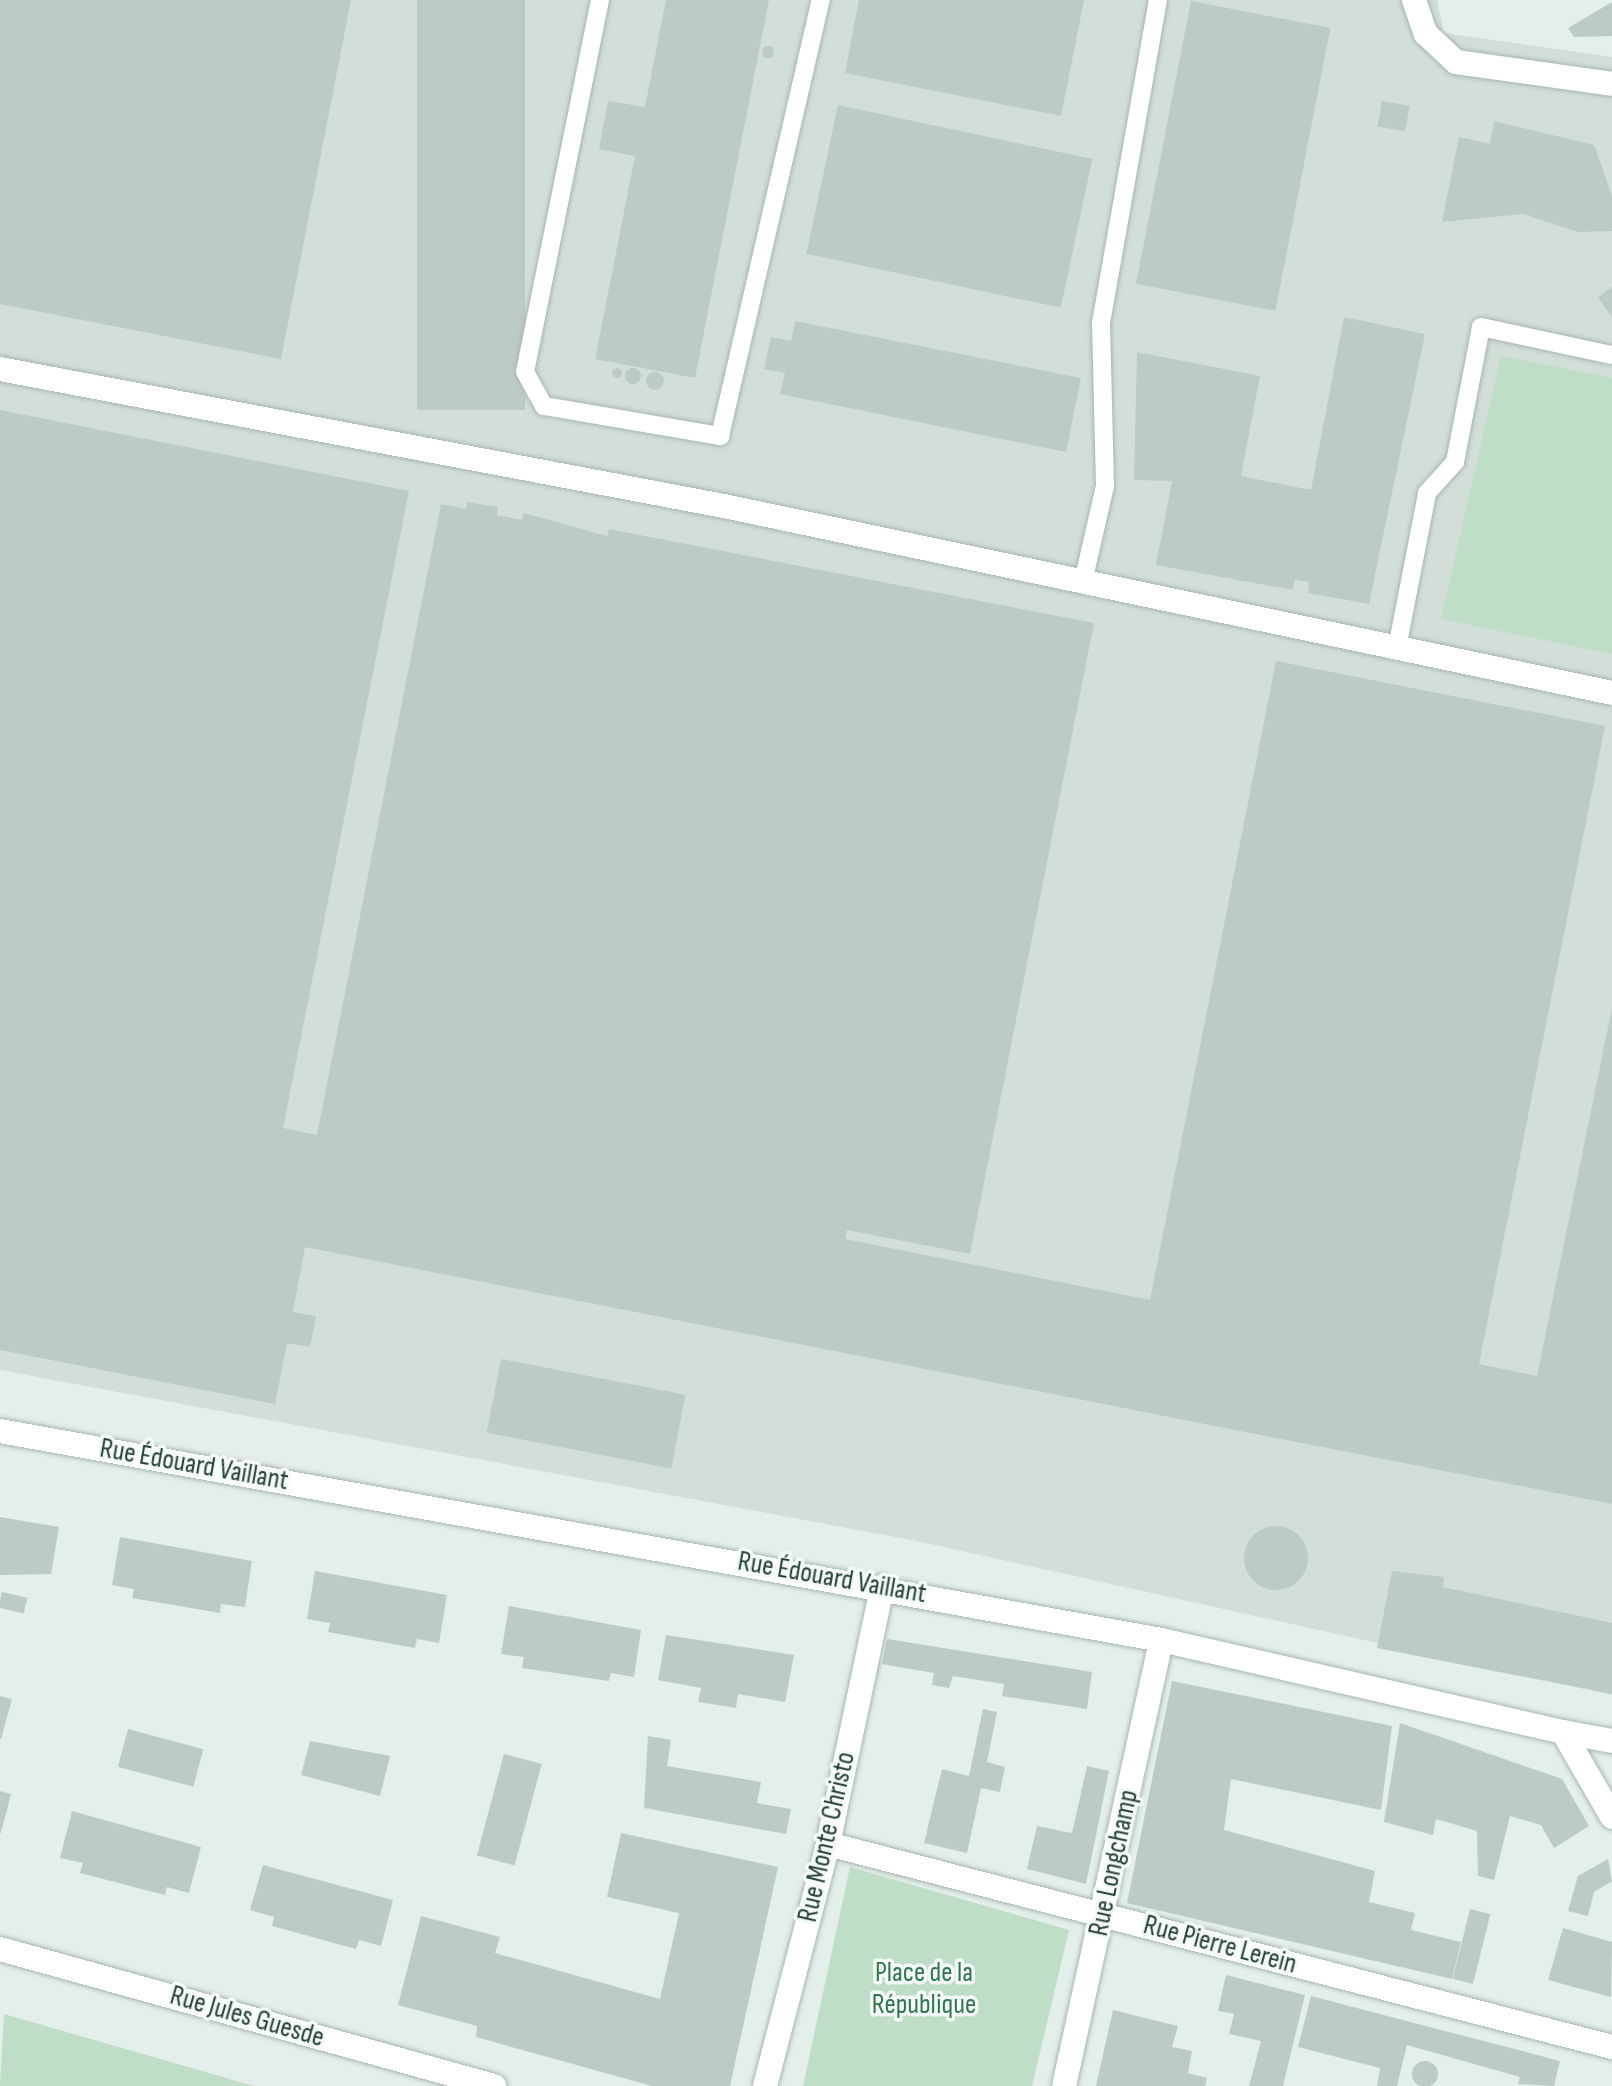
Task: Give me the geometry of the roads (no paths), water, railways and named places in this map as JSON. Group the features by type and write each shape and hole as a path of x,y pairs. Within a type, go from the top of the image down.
{"street":[{"path":"1414,0 1426,34 1456,62 1612,84"},
{"path":"0,369 1083,582 1612,693"},
{"name":"Rue Édouard Vaillant","path":"0,1431 882,1587 1161,1640 1612,1741"},
{"name":"Rue Monte Christo","path":"765,2086 828,1844 882,1587"},
{"name":"Rue Longchamp","path":"1064,2086 1161,1640"},
{"path":"1563,1732 1612,1817"},
{"name":"Rue Pierre Lerein","path":"828,1844 1612,2047"},
{"name":"Rue Jules Guesde","path":"0,1949 494,2086"}],"lane":[{"path":"600,0 525,372 544,406 720,436 821,0"},
{"path":"1083,582 1105,486 1101,323 1158,0"},
{"path":"1397,648 1427,493 1455,462 1481,327 1612,355"}],"park label":[{"name":"Place de la République","path":"924,1989"}]}
